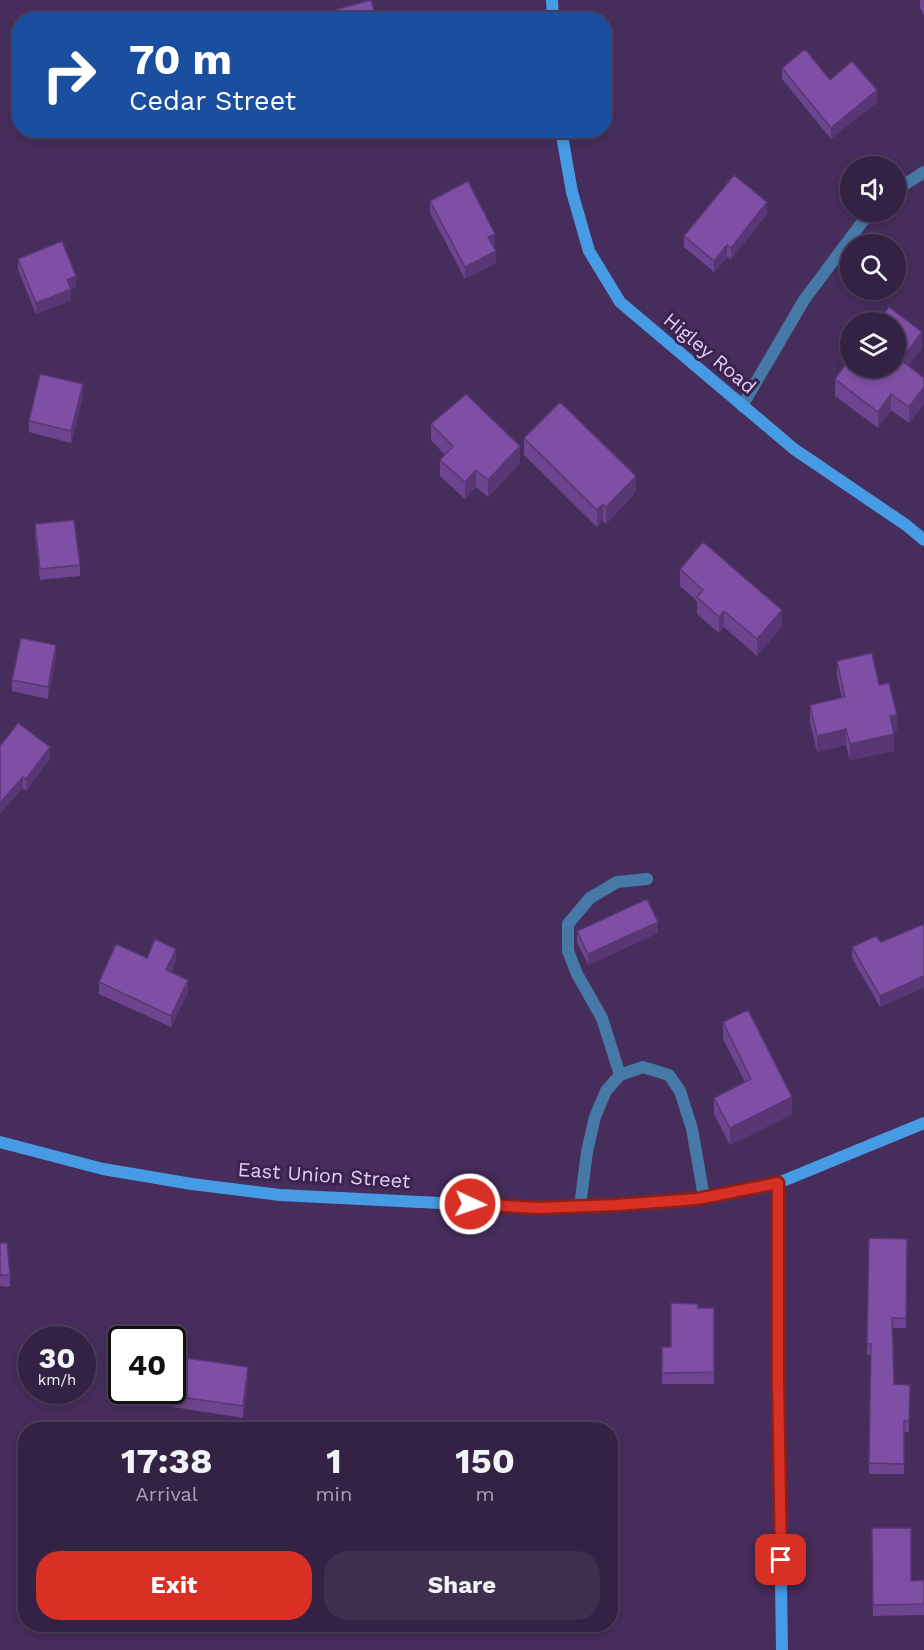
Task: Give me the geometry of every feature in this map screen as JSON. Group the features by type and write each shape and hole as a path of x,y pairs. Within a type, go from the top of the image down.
{"street":[{"name":"Higley Road","path":"562,138 572,192 589,251 620,302 794,449 906,525 924,540"},
{"path":"906,183 924,172"},
{"path":"742,406 804,300 862,222"},
{"path":"620,1076 602,1018 577,975 568,951 568,924 590,898 608,887 617,882 647,879"},
{"path":"580,1206 587,1152 595,1117 606,1091 620,1076 643,1067 669,1075 680,1091 692,1129 704,1197"},
{"name":"East Union Street","path":"0,1142 103,1169 192,1184 280,1195 538,1208 616,1205 704,1197 778,1183 924,1122"},
{"path":"778,1183 778,1379 783,1650"}],"building":[{"path":"371,0 375,12 331,12"},
{"path":"805,49 830,80 852,61 877,90 831,128 782,68"},
{"path":"734,175 767,202 731,248 727,245 714,261 684,236"},
{"path":"468,181 495,234 488,237 496,251 465,267 430,201"},
{"path":"62,241 76,276 67,280 71,289 36,303 18,259"},
{"path":"889,307 896,312 885,312"},
{"path":"906,320 922,332 906,353"},
{"path":"906,364 924,378 924,387 909,407 891,394 878,412 835,379 840,372 840,378 906,378"},
{"path":"40,374 83,384 71,431 29,421"},
{"path":"466,394 520,446 488,480 476,470 465,482 440,460 453,446 431,424"},
{"path":"560,402 636,476 606,507 603,504 597,510 524,438"},
{"path":"74,520 80,565 40,569 35,524"},
{"path":"703,542 782,610 757,639 724,611 719,617 697,597 703,590 680,569"},
{"path":"21,638 56,645 48,687 12,680"},
{"path":"872,653 879,685 889,683 897,715 890,716 894,734 850,744 846,729 817,736 810,705 845,697 837,661"},
{"path":"18,723 50,747 26,779 23,777 0,803 0,746"},
{"path":"647,899 658,922 588,954 577,931"},
{"path":"924,924 924,976 880,996 852,947 876,936 881,942"},
{"path":"155,939 176,949 166,970 188,980 171,1016 99,982 116,944 147,958"},
{"path":"748,1010 792,1097 730,1128 714,1098 751,1079 723,1022"},
{"path":"869,1238 907,1239 906,1318 892,1318 894,1384 910,1385 909,1421 904,1421 904,1464 869,1463 871,1344 867,1344"},
{"path":"0,1243 7,1243 10,1275 0,1275"},
{"path":"671,1303 698,1304 698,1308 714,1308 714,1372 662,1373 662,1347 671,1347"},
{"path":"186,1358 248,1367 243,1406 186,1398"},
{"path":"872,1528 911,1528 911,1581 924,1580 924,1604 873,1605"}],"route":[{"path":"470,1204 538,1208 616,1205 697,1199 778,1183 781,1560"}]}
